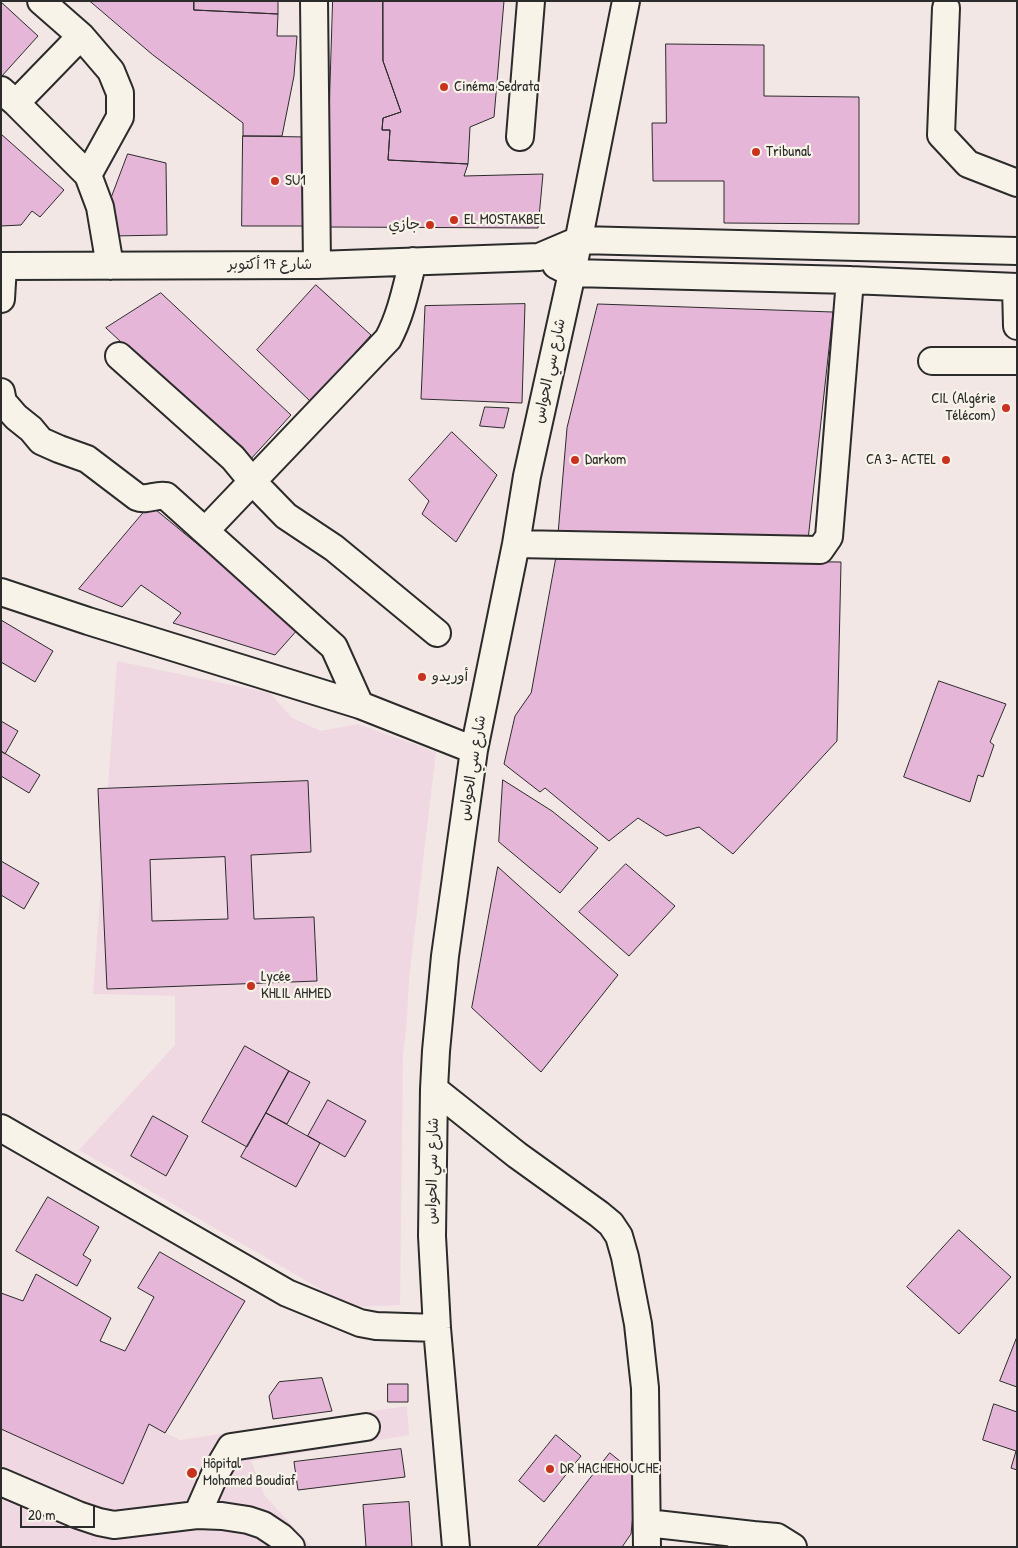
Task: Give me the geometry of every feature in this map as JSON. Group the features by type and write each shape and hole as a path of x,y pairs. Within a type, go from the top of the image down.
{"street":[{"path":"41,1 81,36 111,71 120,93 120,117 88,175"},
{"path":"314,1 317,265"},
{"path":"520,137 531,1"},
{"name":"شارع سي الحواس","path":"456,1547 437,1328 432,1236 434,1089 446,956 474,750 516,544 527,476 579,240 626,1"},
{"path":"946,8 941,135 968,164 1017,182"},
{"path":"81,36 9,97 88,175 100,207 110,266"},
{"path":"540,256 579,240 1017,251"},
{"path":"540,256 572,273 850,280 1016,287 1017,326"},
{"name":"شارع 17 أكتوبر","path":"2,266 317,265 540,256"},
{"path":"205,531 388,339 402,302 412,261"},
{"path":"1,299 2,266"},
{"path":"516,544 820,550 828,536 850,280"},
{"path":"119,356 233,458 286,516 334,548 437,633"},
{"path":"932,361 1017,361"},
{"path":"1,392 3,402 41,441 87,460 142,499 166,496 334,647 360,704"},
{"path":"1,592 88,621 360,704 474,750"},
{"path":"434,1089 517,1155 599,1214 616,1230 625,1258 642,1355 645,1388 647,1535 747,1541 777,1537 793,1547"},
{"path":"1,1128 288,1293 360,1323 376,1326 437,1328"},
{"path":"196,1515 215,1474 231,1447 366,1427"},
{"path":"1,1482 78,1515 100,1522 114,1525 196,1515 222,1516 263,1525 281,1537 291,1547"}],"shaded area":[{"name":"Lycée KHLIL AHMED","path":"117,661 270,693 292,718 321,731 358,724 436,752 409,979 403,1056 400,1305 352,1307 79,1150 175,1045 175,996 93,994"},
{"name":"Hôpital Mohamed Boudiaf","path":"407,1406 409,1435 251,1461 265,1496 312,1547 1,1547 1,1429 123,1484 149,1424 180,1440"}],"building":[{"path":"90,1 194,1 194,10 278,14 277,36 297,36 294,76 282,136 243,136 243,123 153,55"},
{"path":"194,1 278,1 278,14 194,10"},
{"path":"333,1 383,1 383,61 401,112 383,118 382,130 390,130 388,160 468,164 464,176 543,174 538,228 326,227"},
{"name":"Cinéma Sedrata","path":"383,1 504,1 494,117 470,127 468,164 388,160 390,130 382,130 383,118 401,112 383,61"},
{"path":"1,2 38,36 1,77"},
{"name":"Tribunal","path":"666,44 764,45 764,96 859,97 859,224 724,223 724,181 653,181 652,123 666,123"},
{"path":"1,134 64,190 40,217 32,211 21,225 1,226"},
{"name":"SU1","path":"243,136 308,137 307,226 242,226"},
{"path":"128,154 166,163 167,235 113,236 110,201"},
{"path":"316,285 371,335 311,402 257,350"},
{"path":"161,293 291,415 249,461 106,328"},
{"path":"525,304 522,403 421,399 425,306"},
{"path":"598,304 833,312 808,540 558,534 567,428"},
{"path":"485,407 509,408 504,428 480,426"},
{"path":"452,432 497,475 456,542 422,514 429,501 409,480"},
{"path":"150,505 299,628 275,655 173,623 181,613 141,585 122,607 79,589"},
{"path":"556,559 841,562 837,741 733,854 699,827 666,836 638,818 609,841 545,788 540,792 504,764 515,716 531,693"},
{"path":"1,620 53,651 35,682 1,662"},
{"path":"939,681 1006,704 990,742 994,745 983,777 978,775 970,802 904,777"},
{"path":"1,721 18,731 5,754 1,751"},
{"path":"1,751 40,775 29,793 1,776"},
{"path":"503,780 552,811 598,848 560,893 499,842"},
{"path":"308,781 311,852 251,855 254,919 314,917 317,981 107,989 98,789","holes":["225,857 228,919 152,921 150,860"]},
{"path":"1,861 39,883 24,909 1,895"},
{"path":"626,864 675,906 629,956 579,912"},
{"path":"498,867 618,975 541,1072 472,1008"},
{"path":"245,1046 289,1071 247,1147 202,1122"},
{"path":"289,1071 310,1082 287,1124 266,1113"},
{"path":"328,1100 366,1121 345,1157 308,1136"},
{"path":"266,1113 320,1143 296,1187 241,1157"},
{"path":"153,1116 188,1136 166,1176 131,1156"},
{"path":"48,1197 99,1227 83,1255 91,1260 77,1286 16,1251"},
{"path":"959,1230 1011,1277 959,1334 907,1287"},
{"path":"160,1252 245,1301 165,1433 149,1424 123,1484 1,1429 1,1293 23,1301 36,1274 111,1318 100,1341 125,1351 154,1297 138,1288"},
{"path":"1017,1337 1017,1387 1000,1381"},
{"path":"322,1378 332,1411 273,1419 269,1396 279,1382"},
{"path":"388,1384 408,1384 408,1402 388,1402"},
{"path":"994,1404 1017,1412 1017,1470 1011,1468 1016,1451 983,1440"},
{"name":"DR HACHEHOUCHE","path":"556,1435 581,1456 544,1502 519,1481"},
{"path":"401,1449 405,1477 298,1490 294,1462"},
{"path":"610,1453 637,1475 631,1534 622,1547 537,1547"},
{"path":"409,1502 412,1547 366,1547 363,1505"}],"place":[{"name":"Cinéma Sedrata","path":"444,87"},
{"name":"Tribunal","path":"756,152"},
{"name":"SU1","path":"275,181"},
{"name":"EL MOSTAKBEL","path":"454,220"},
{"name":"جازي","path":"430,225"},
{"name":"CIL (Algérie Télécom)","path":"1006,408"},
{"name":"Darkom","path":"575,460"},
{"name":"CA 3- ACTEL","path":"946,460"},
{"name":"أوريدو","path":"422,677"},
{"name":"Lycée KHLIL AHMED","path":"251,986"},
{"name":"DR HACHEHOUCHE","path":"550,1469"},
{"name":"Hôpital Mohamed Boudiaf","path":"192,1473"}]}
